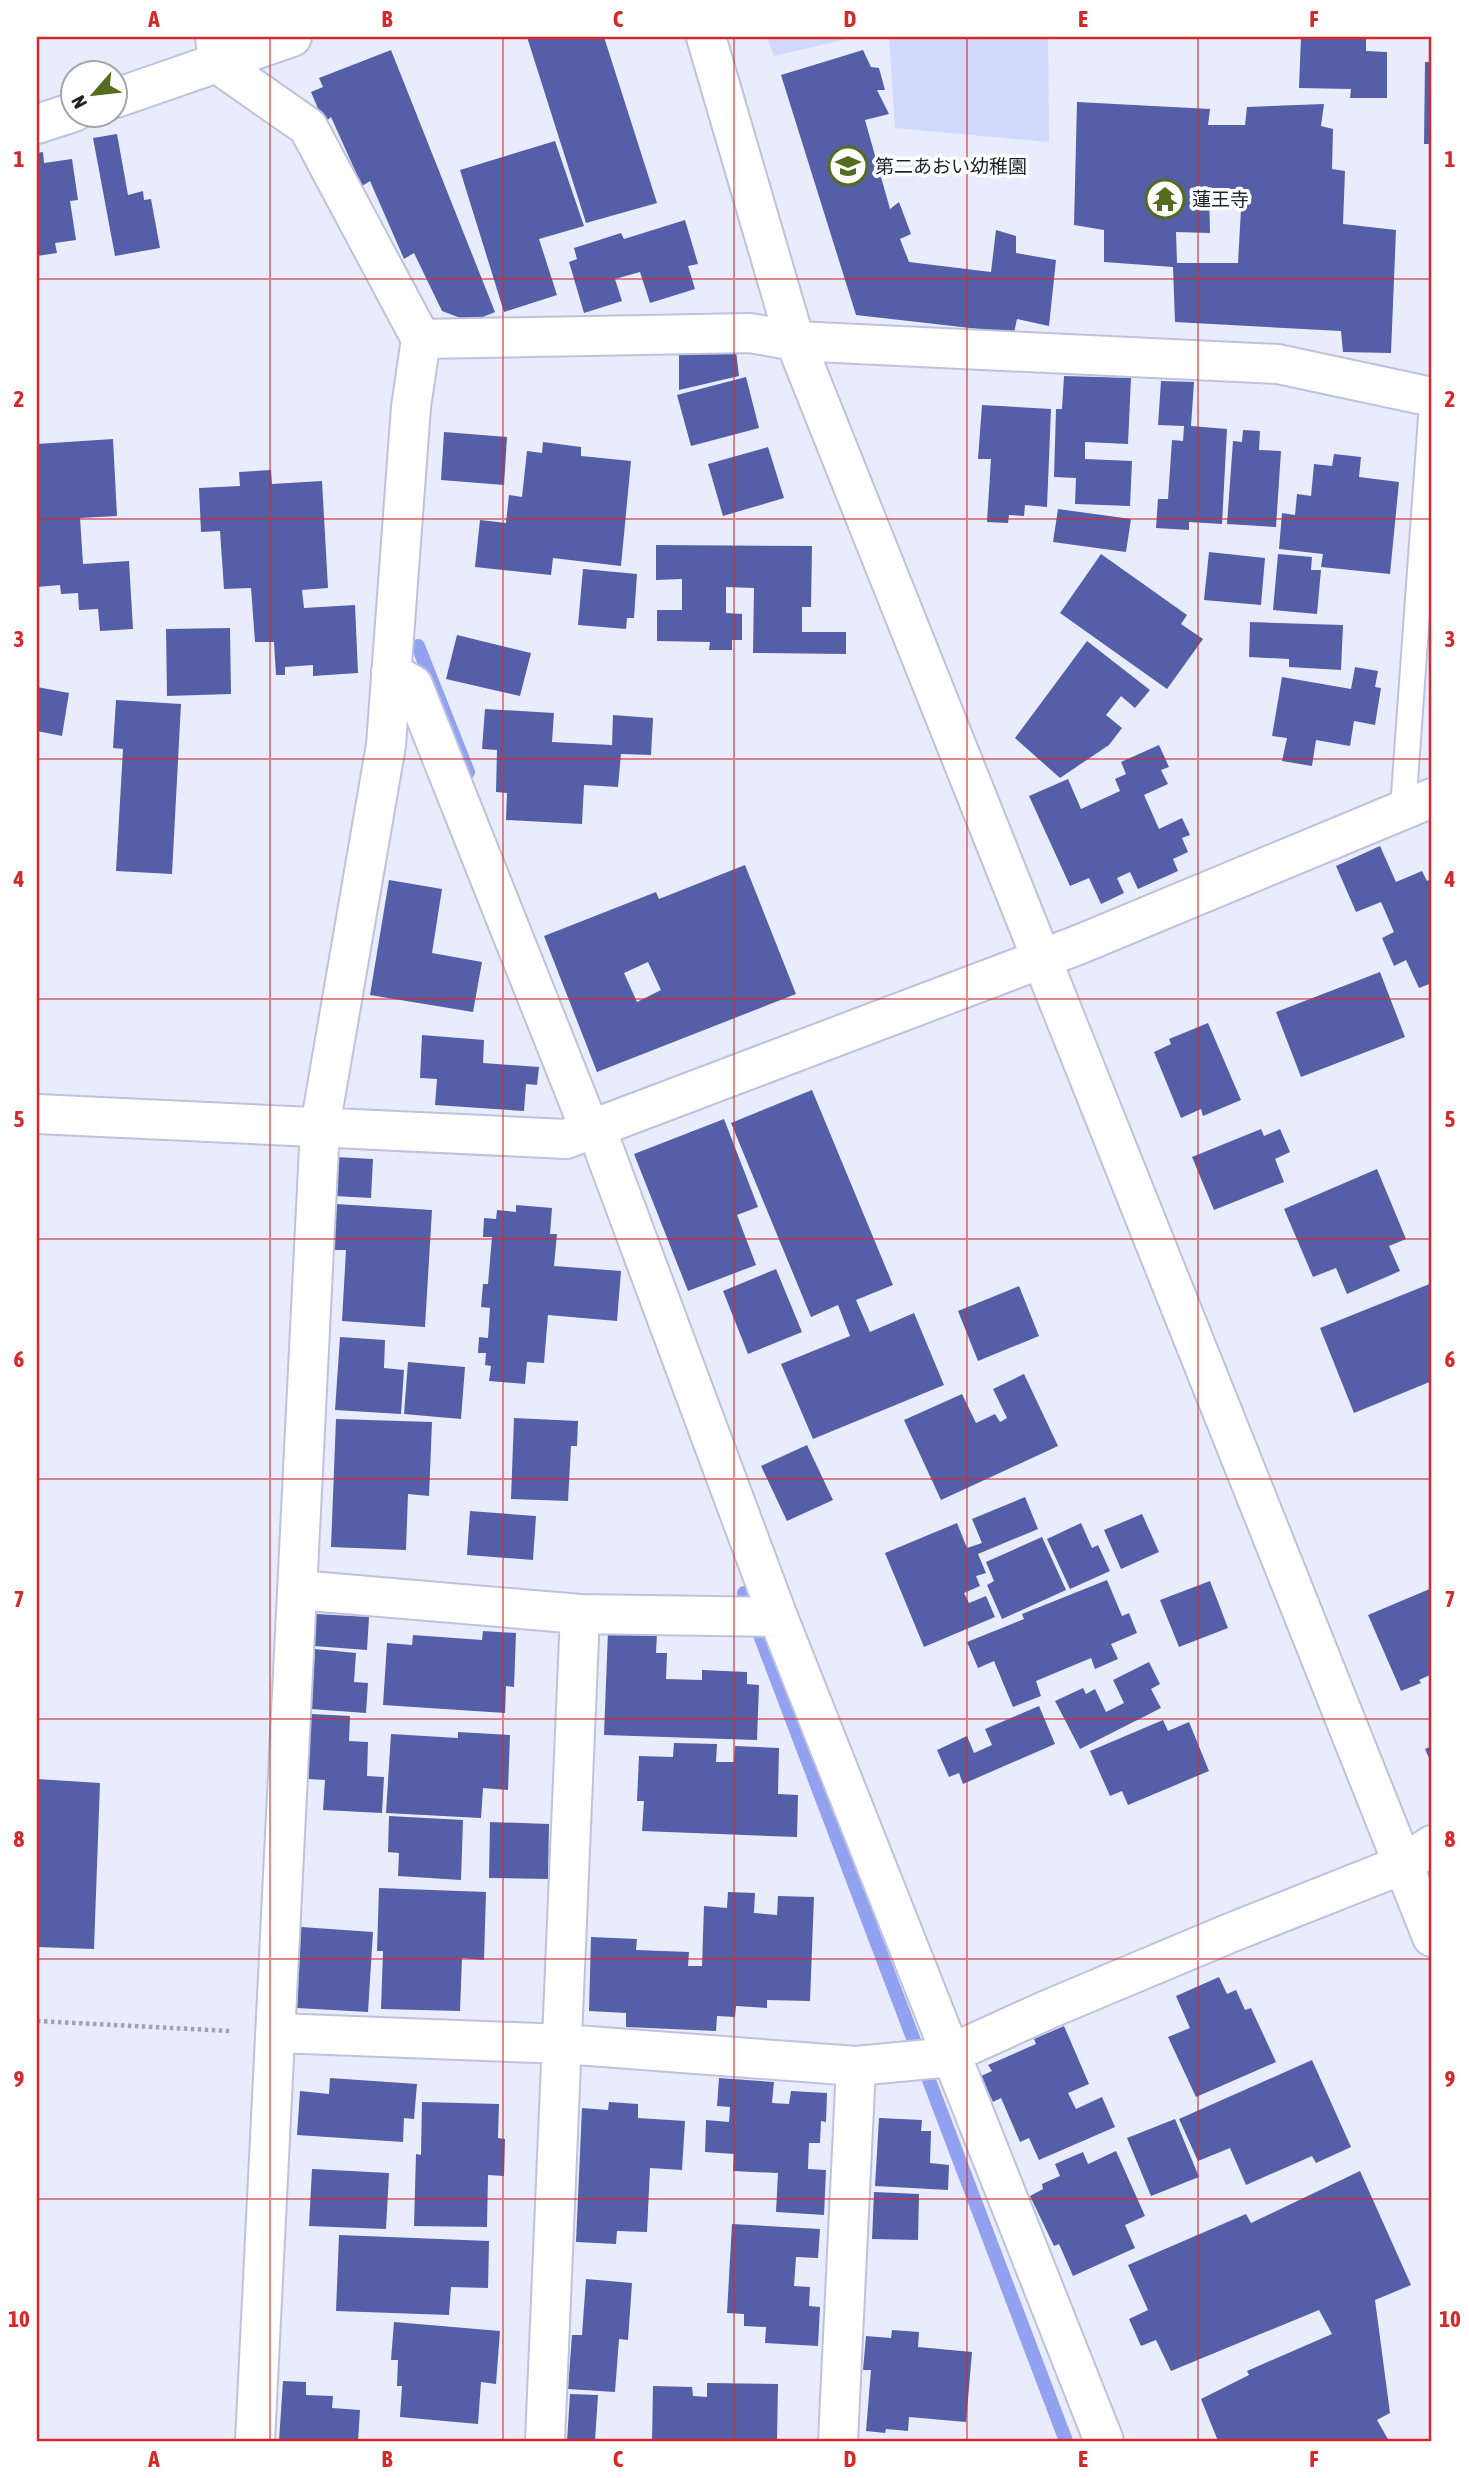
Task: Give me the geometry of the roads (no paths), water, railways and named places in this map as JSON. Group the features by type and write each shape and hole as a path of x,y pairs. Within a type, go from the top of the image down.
{"street":[{"path":"130,91 216,50 292,37"},
{"path":"706,37 795,341 1042,959 1418,1855 1432,1937"},
{"path":"216,50 309,127 421,340 411,407 386,745 320,1127 255,2441"},
{"path":"37,124 60,117"},
{"path":"421,340 750,333 795,341 1278,365 1432,397"},
{"path":"391,672 413,685 593,1129 778,1617 1104,2441"},
{"path":"37,1114 566,1139 1042,959 1417,804"},
{"path":"299,1590 580,1614 778,1617"},
{"path":"545,2441 580,1614"},
{"path":"276,2033 563,2044 856,2066 941,2058 1049,2009 1418,1855"},
{"path":"838,2441 856,2066"}],"lane":[{"path":"1417,804 1432,403"}],"waterway":[{"path":"418,646 468,772"},
{"path":"744,1593 1066,2441"}],"place":[{"name":"第二あおい幼稚園","path":"848,166"},
{"name":"蓮王寺","path":"1165,199"}]}
